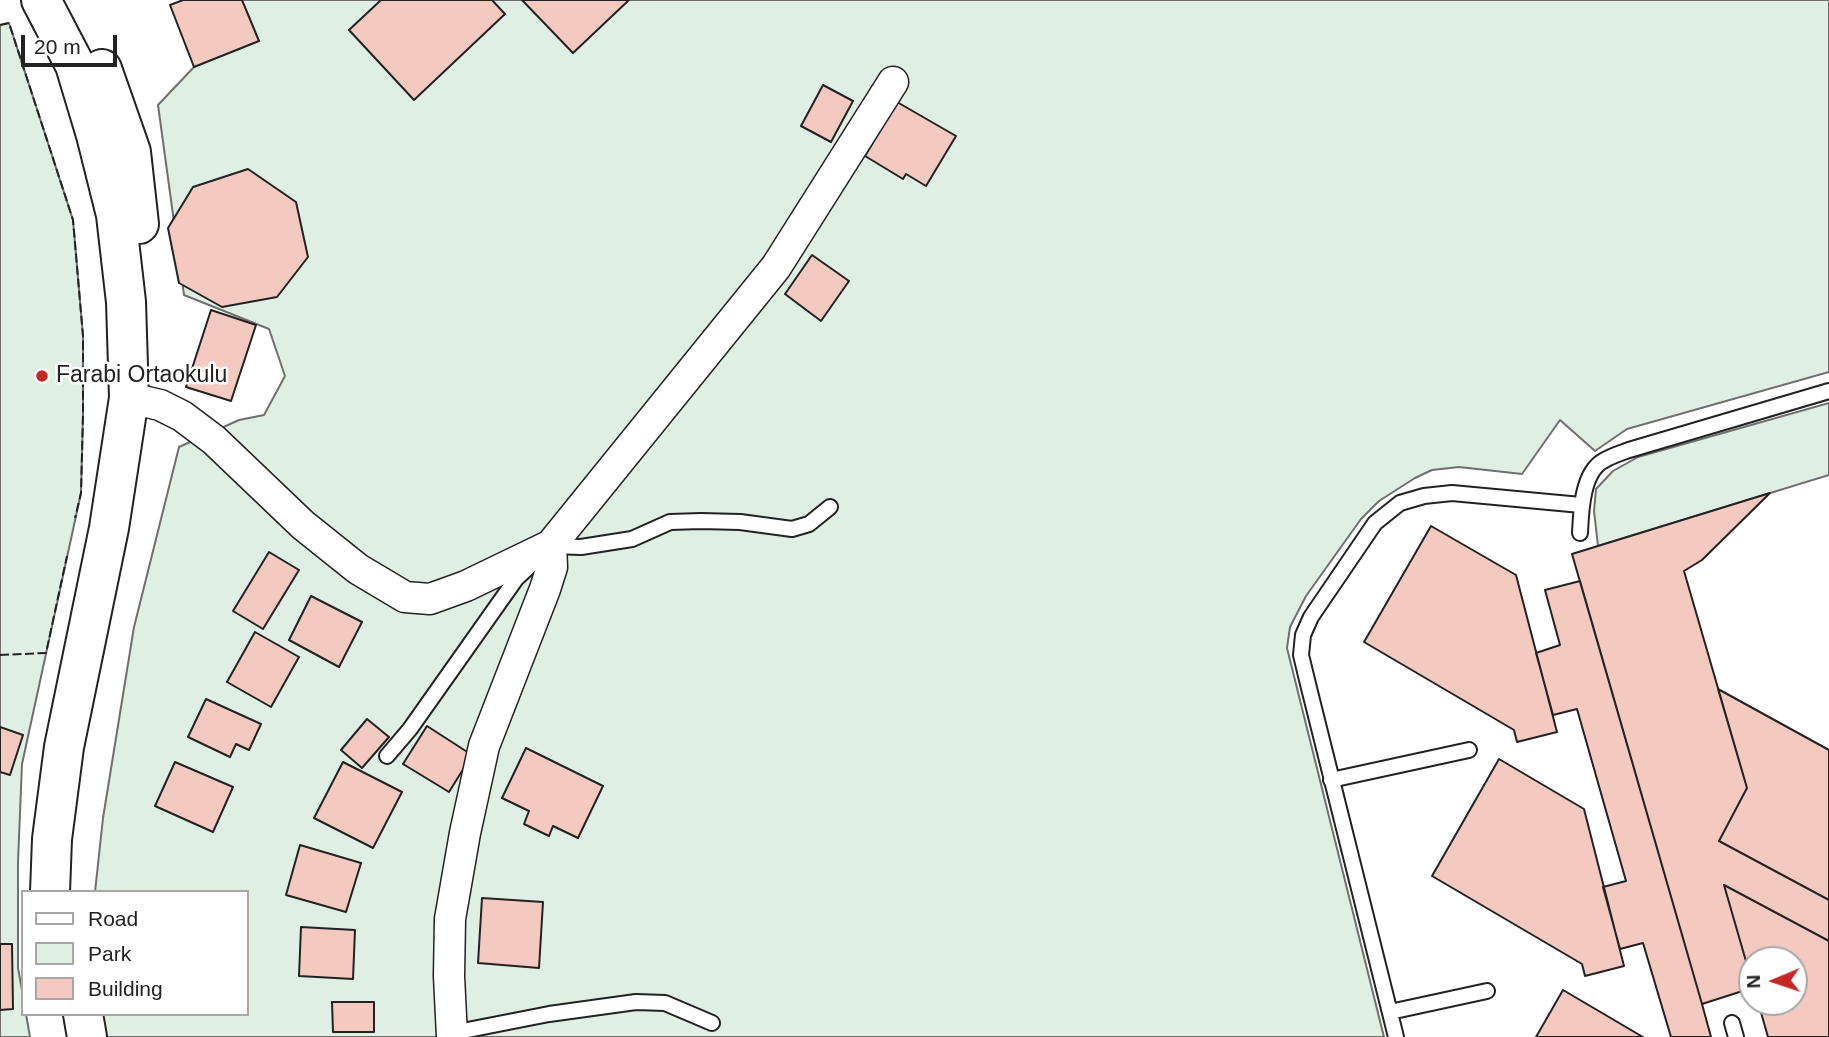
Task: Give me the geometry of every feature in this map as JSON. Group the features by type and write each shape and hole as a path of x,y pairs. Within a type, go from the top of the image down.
{"main road":[{"path":"41,0 75,65 116,215 137,400 133,509 93,710 74,890"},
{"path":"50,890 52,839 64,747 137,400 148,373 145,271 131,152 102,69 69,0"},
{"path":"58,1016 60,1037"},
{"path":"83,1016 87,1037"}],"street":[{"path":"137,400 160,405 182,416 214,440 303,525 358,569 405,597 430,600 466,586 551,545 776,267 893,82"},
{"path":"452,1035 450,919 465,833 484,746 552,567 551,545"}],"lane":[{"path":"1580,533 1581,505 1587,482 1600,462 1629,450 1829,391"},
{"path":"1396,1037 1301,655 1303,635 1311,617 1375,523 1400,503 1424,496 1452,493 1581,505"},
{"path":"387,756 410,729 516,579 551,545 581,547 632,539 670,522 740,522 792,529 809,524 830,507"},
{"path":"1331,780 1469,750"},
{"path":"1390,1012 1487,991"},
{"path":"452,1035 549,1014 636,1002 666,1003 712,1023"}],"green space":[{"path":"225,0 1829,0 1829,372 1627,429 1595,451 1560,420 1522,474 1459,467 1432,470 1379,501 1361,519 1306,596 1290,627 1287,648 1384,1037 105,1037 101,1016 248,1016 248,890 95,890 103,818 134,627 179,447 239,420 264,415 285,376 269,329 184,295 158,105 194,67"},
{"name":"Farabi Ortaokulu","path":"9,23 73,220 83,336 81,493 22,764 18,968 21,1016 26,1016 30,1037 0,1037 0,25"},
{"path":"1829,403 1829,475 1598,546 1594,511 1596,489 1613,471 1638,457"}],"building":[{"path":"183,0 242,0 259,41 194,67 170,5"},
{"path":"381,0 492,0 505,14 414,100 349,30"},
{"path":"522,0 629,0 573,53"},
{"path":"823,85 853,101 831,142 801,126"},
{"path":"897,102 956,136 926,186 906,174 903,179 865,156"},
{"path":"248,169 296,202 308,257 277,297 222,307 179,283 168,228 193,187"},
{"path":"812,255 849,281 821,321 785,294"},
{"path":"211,310 256,325 231,401 186,387"},
{"path":"1770,493 1702,560 1684,571 1747,788 1719,841 1829,900 1829,941 1724,885 1742,946 1738,946 1738,992 1702,1004 1572,554"},
{"path":"1431,526 1516,575 1557,732 1517,742 1514,730 1364,642"},
{"path":"269,552 299,570 263,629 233,611"},
{"path":"1580,581 1711,1037 1671,1037 1643,943 1620,949 1603,887 1626,881 1577,709 1553,715 1536,653 1560,645 1545,590"},
{"path":"311,596 362,622 339,667 289,640"},
{"path":"255,632 299,657 271,707 227,682"},
{"path":"1718,689 1829,750 1829,900 1719,841 1747,788"},
{"path":"206,699 261,724 249,750 236,744 230,757 188,737"},
{"path":"367,719 389,737 362,768 341,750"},
{"path":"427,726 472,755 449,792 403,764"},
{"path":"0,727 23,735 10,775 0,772"},
{"path":"526,748 603,786 578,838 553,826 549,836 524,824 529,811 502,798"},
{"path":"1499,759 1584,809 1624,966 1585,976 1582,964 1432,876"},
{"path":"175,762 233,787 213,832 155,806"},
{"path":"343,762 402,792 373,848 314,818"},
{"path":"300,845 361,863 346,912 286,895"},
{"path":"1724,885 1829,941 1829,1037 1768,1037 1762,1016 1808,1016 1808,946 1742,946"},
{"path":"482,898 543,902 539,968 478,963"},
{"path":"301,927 355,930 353,979 299,976"},
{"path":"0,944 12,944 13,1009 0,1010"},
{"path":"1563,990 1643,1037 1536,1037"},
{"path":"332,1002 374,1002 374,1032 333,1032"}],"fence":[{"path":"0,25 9,23 73,220 83,336 81,493 75,518"},
{"path":"0,655 46,653 67,556"}],"place":[{"name":"Farabi Ortaokulu","path":"42,376"}]}
